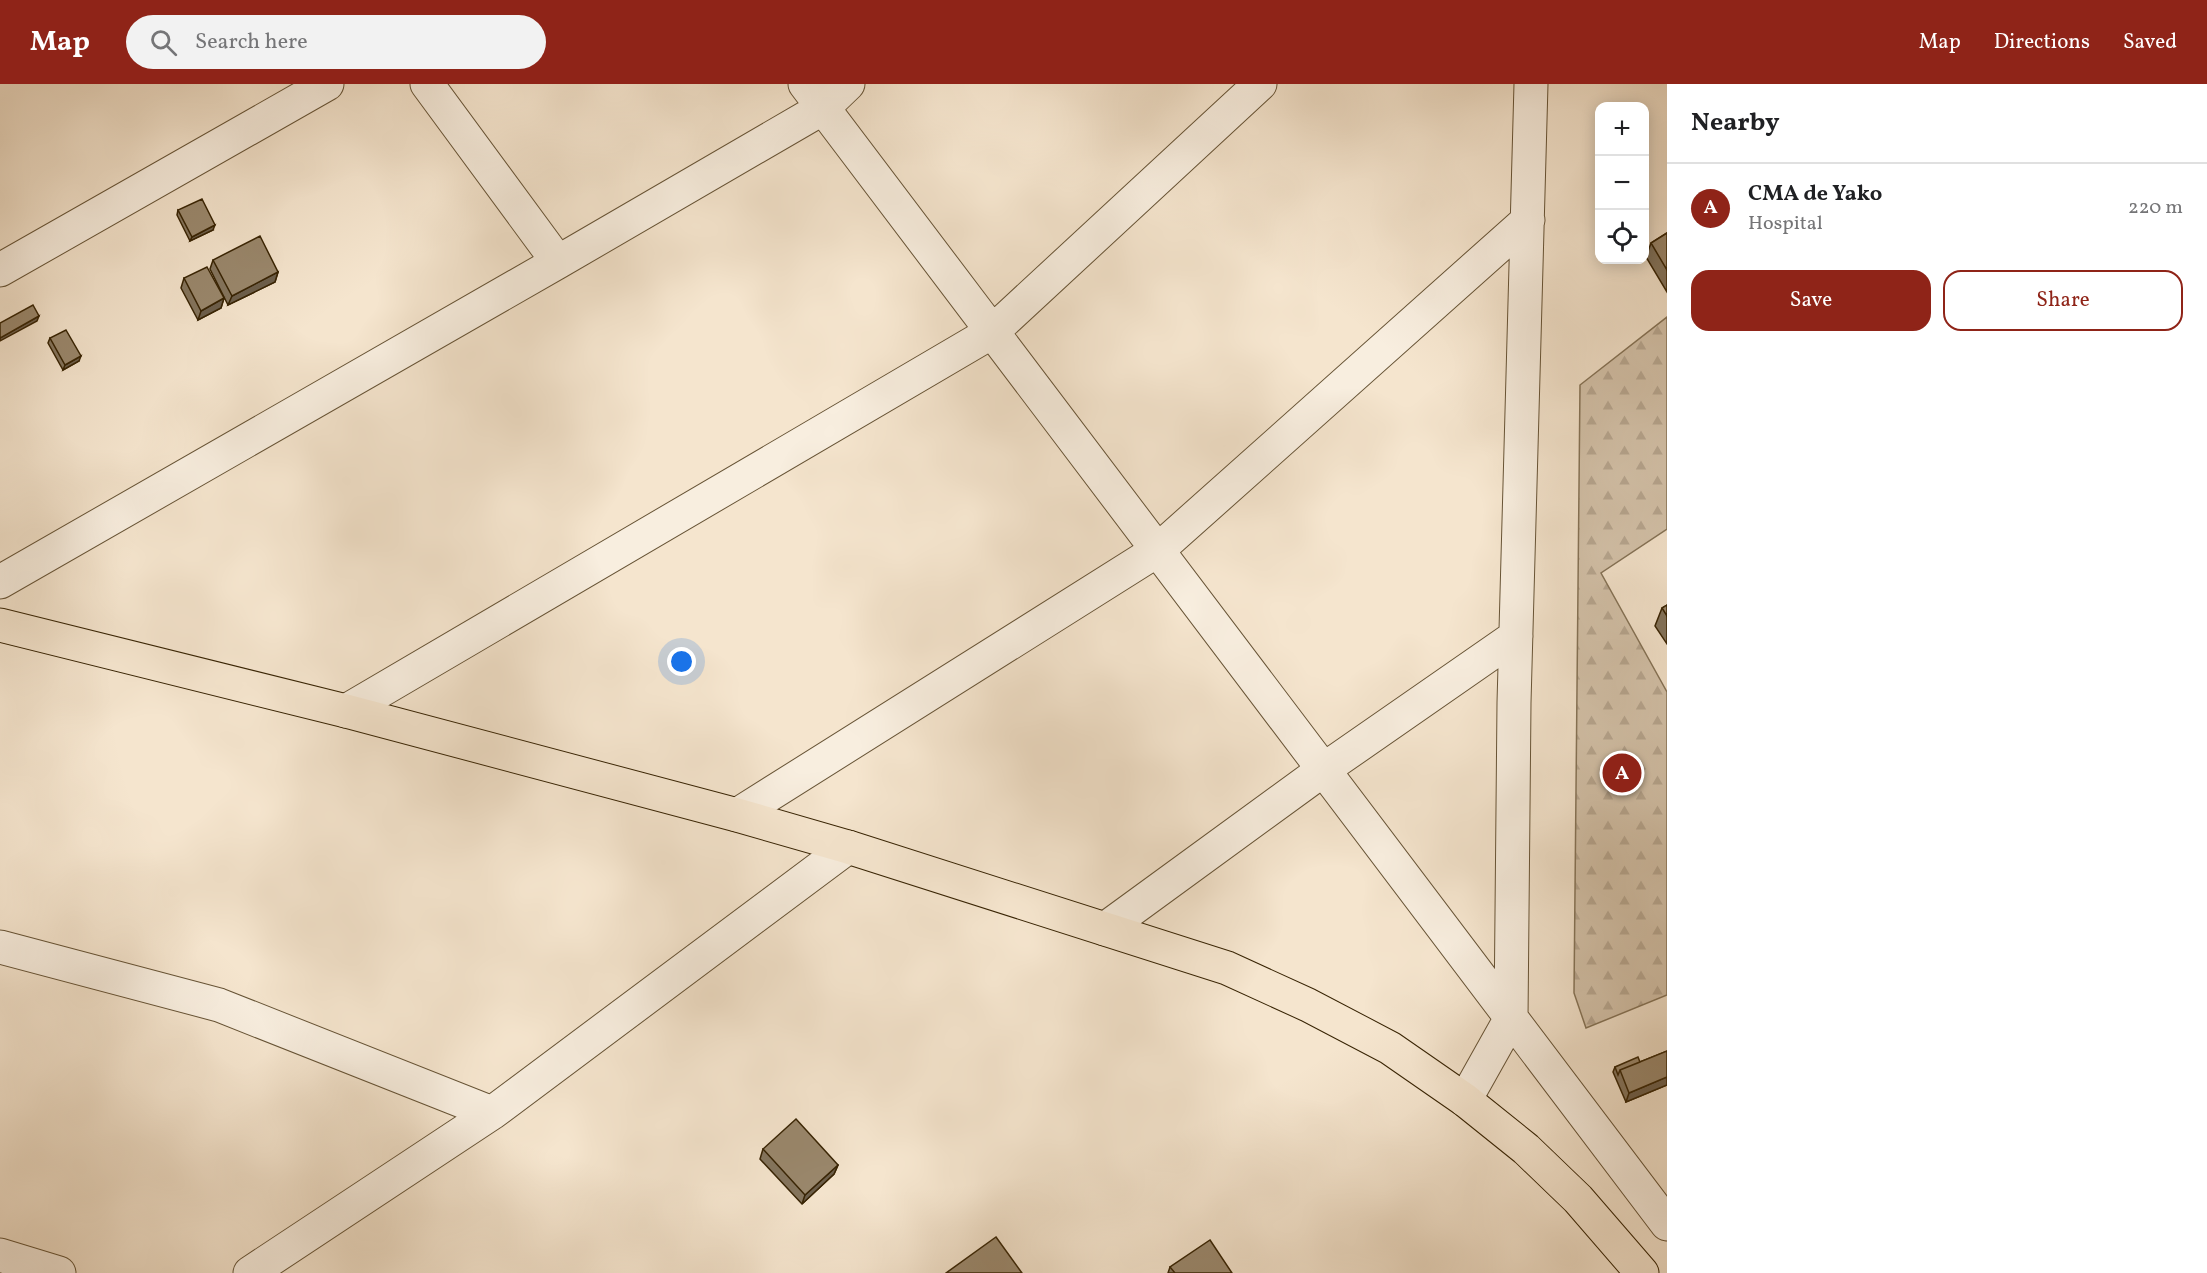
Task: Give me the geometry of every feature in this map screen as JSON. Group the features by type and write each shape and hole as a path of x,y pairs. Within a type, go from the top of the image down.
{"main road":[{"path":"0,624 346,711 737,815 848,847 1227,968 1308,1005 1390,1048 1465,1100 1526,1149 1578,1199 1642,1273"}],"street":[{"path":"0,270 327,84"},
{"path":"427,84 558,262"},
{"path":"0,582 558,262 814,96 848,84"},
{"path":"346,711 992,332 1260,84"},
{"path":"1465,1100 1511,1018 1516,636 1532,84"},
{"path":"814,96 1667,1224"},
{"path":"737,815 1158,550 1528,220"},
{"path":"1105,929 1323,770 1516,636"},
{"path":"250,1273 492,1113 848,847"},
{"path":"0,947 219,1005 492,1113"},
{"path":"0,1255 59,1273"}],"green space":[{"path":"1667,317 1667,529 1601,573 1667,692 1667,995 1586,1028 1574,993 1580,385"}],"building":[{"path":"202,199 215,225 192,237 178,210"},
{"path":"1667,233 1667,270 1651,243"},
{"path":"260,236 278,272 232,296 213,260"},
{"path":"207,267 224,298 201,311 184,278"},
{"path":"33,305 39,316 0,338 0,323"},
{"path":"66,330 81,356 65,365 50,338"},
{"path":"1667,605 1667,616 1662,608"},
{"path":"1667,1051 1667,1077 1629,1093 1620,1070"},
{"path":"1638,1057 1640,1062 1620,1070 1618,1075 1615,1067"},
{"path":"796,1119 838,1165 805,1195 763,1149"},
{"path":"996,1237 1022,1273 946,1273"},
{"path":"1210,1240 1232,1273 1175,1273 1170,1267"}],"place":[{"name":"CMA de Yako","path":"1622,773"}]}
